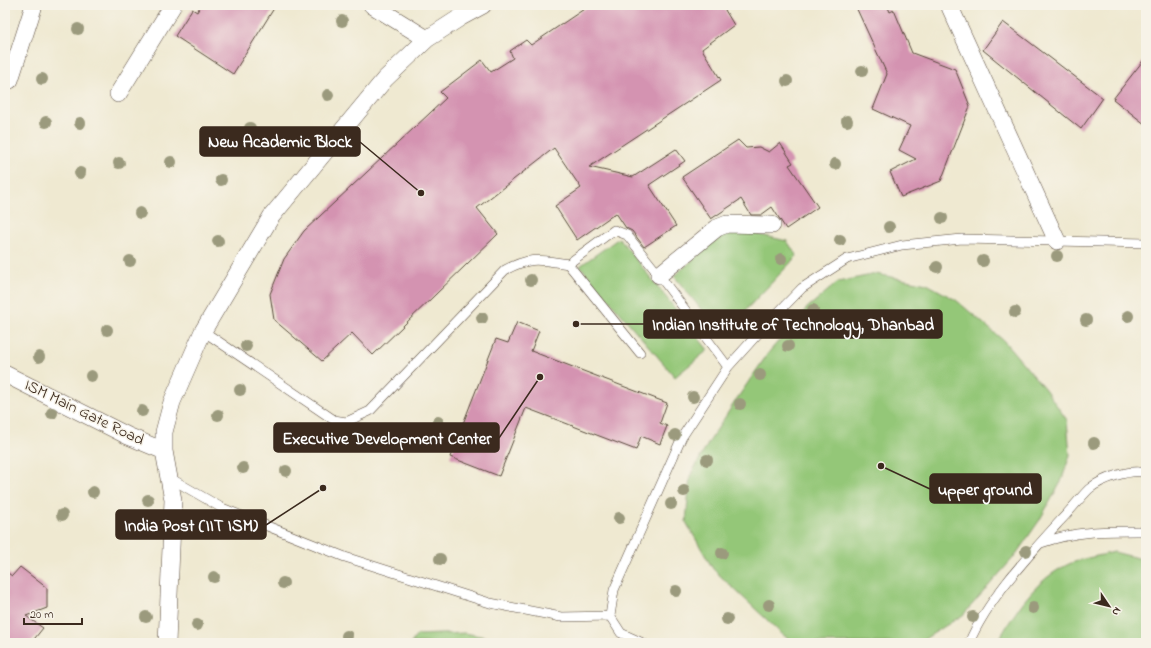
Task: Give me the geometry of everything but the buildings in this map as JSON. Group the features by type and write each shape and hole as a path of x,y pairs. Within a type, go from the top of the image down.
{"street":[{"path":"10,80 34,5"},
{"path":"118,94 173,5"},
{"path":"372,5 427,39"},
{"path":"168,643 173,500 164,451 164,432 172,402 203,331 271,217 385,79 427,39 461,17 484,5"},
{"path":"949,5 1057,241"},
{"path":"660,275 717,228 727,224 772,225"},
{"name":"ISM Main Gate Road","path":"5,374 128,436 164,451"}],"lane":[{"path":"568,264 614,230 626,234 660,275 728,367"},
{"path":"643,643 621,633 610,616 614,590 682,437 728,367 802,288 847,259 902,245 962,239 1146,243"},
{"path":"203,331 334,420 346,422 370,411 505,270 520,262 535,259 568,264 640,353"},
{"path":"969,643 975,629 999,594 1040,544 1090,489 1114,476 1139,471 1146,473"},
{"path":"170,478 222,508 330,551 490,603 561,617 610,616"},
{"path":"1040,544 1063,535 1096,530 1146,531"}],"green space":[{"path":"730,228 787,241 797,256 722,335 674,276"},
{"path":"619,238 708,350 675,377 580,266"},
{"path":"876,274 927,284 956,300 1004,341 1045,389 1067,420 1070,455 1061,482 1039,521 1014,557 963,615 918,643 796,643 783,635 713,569 686,522 690,476 709,442 769,352 807,308 838,282"},
{"path":"1114,552 1146,560 1146,643 997,643 1018,609 1046,579 1074,562"},
{"path":"465,633 516,643 411,643 417,635"}],"place":[{"name":"New Academic Block","path":"421,193"},
{"name":"Indian Institute of Technology, Dhanbad","path":"576,324"},
{"name":"Executive Development Center","path":"540,377"},
{"name":"upper ground","path":"881,466"},
{"name":"India Post (IIT ISM)","path":"323,488"}]}
